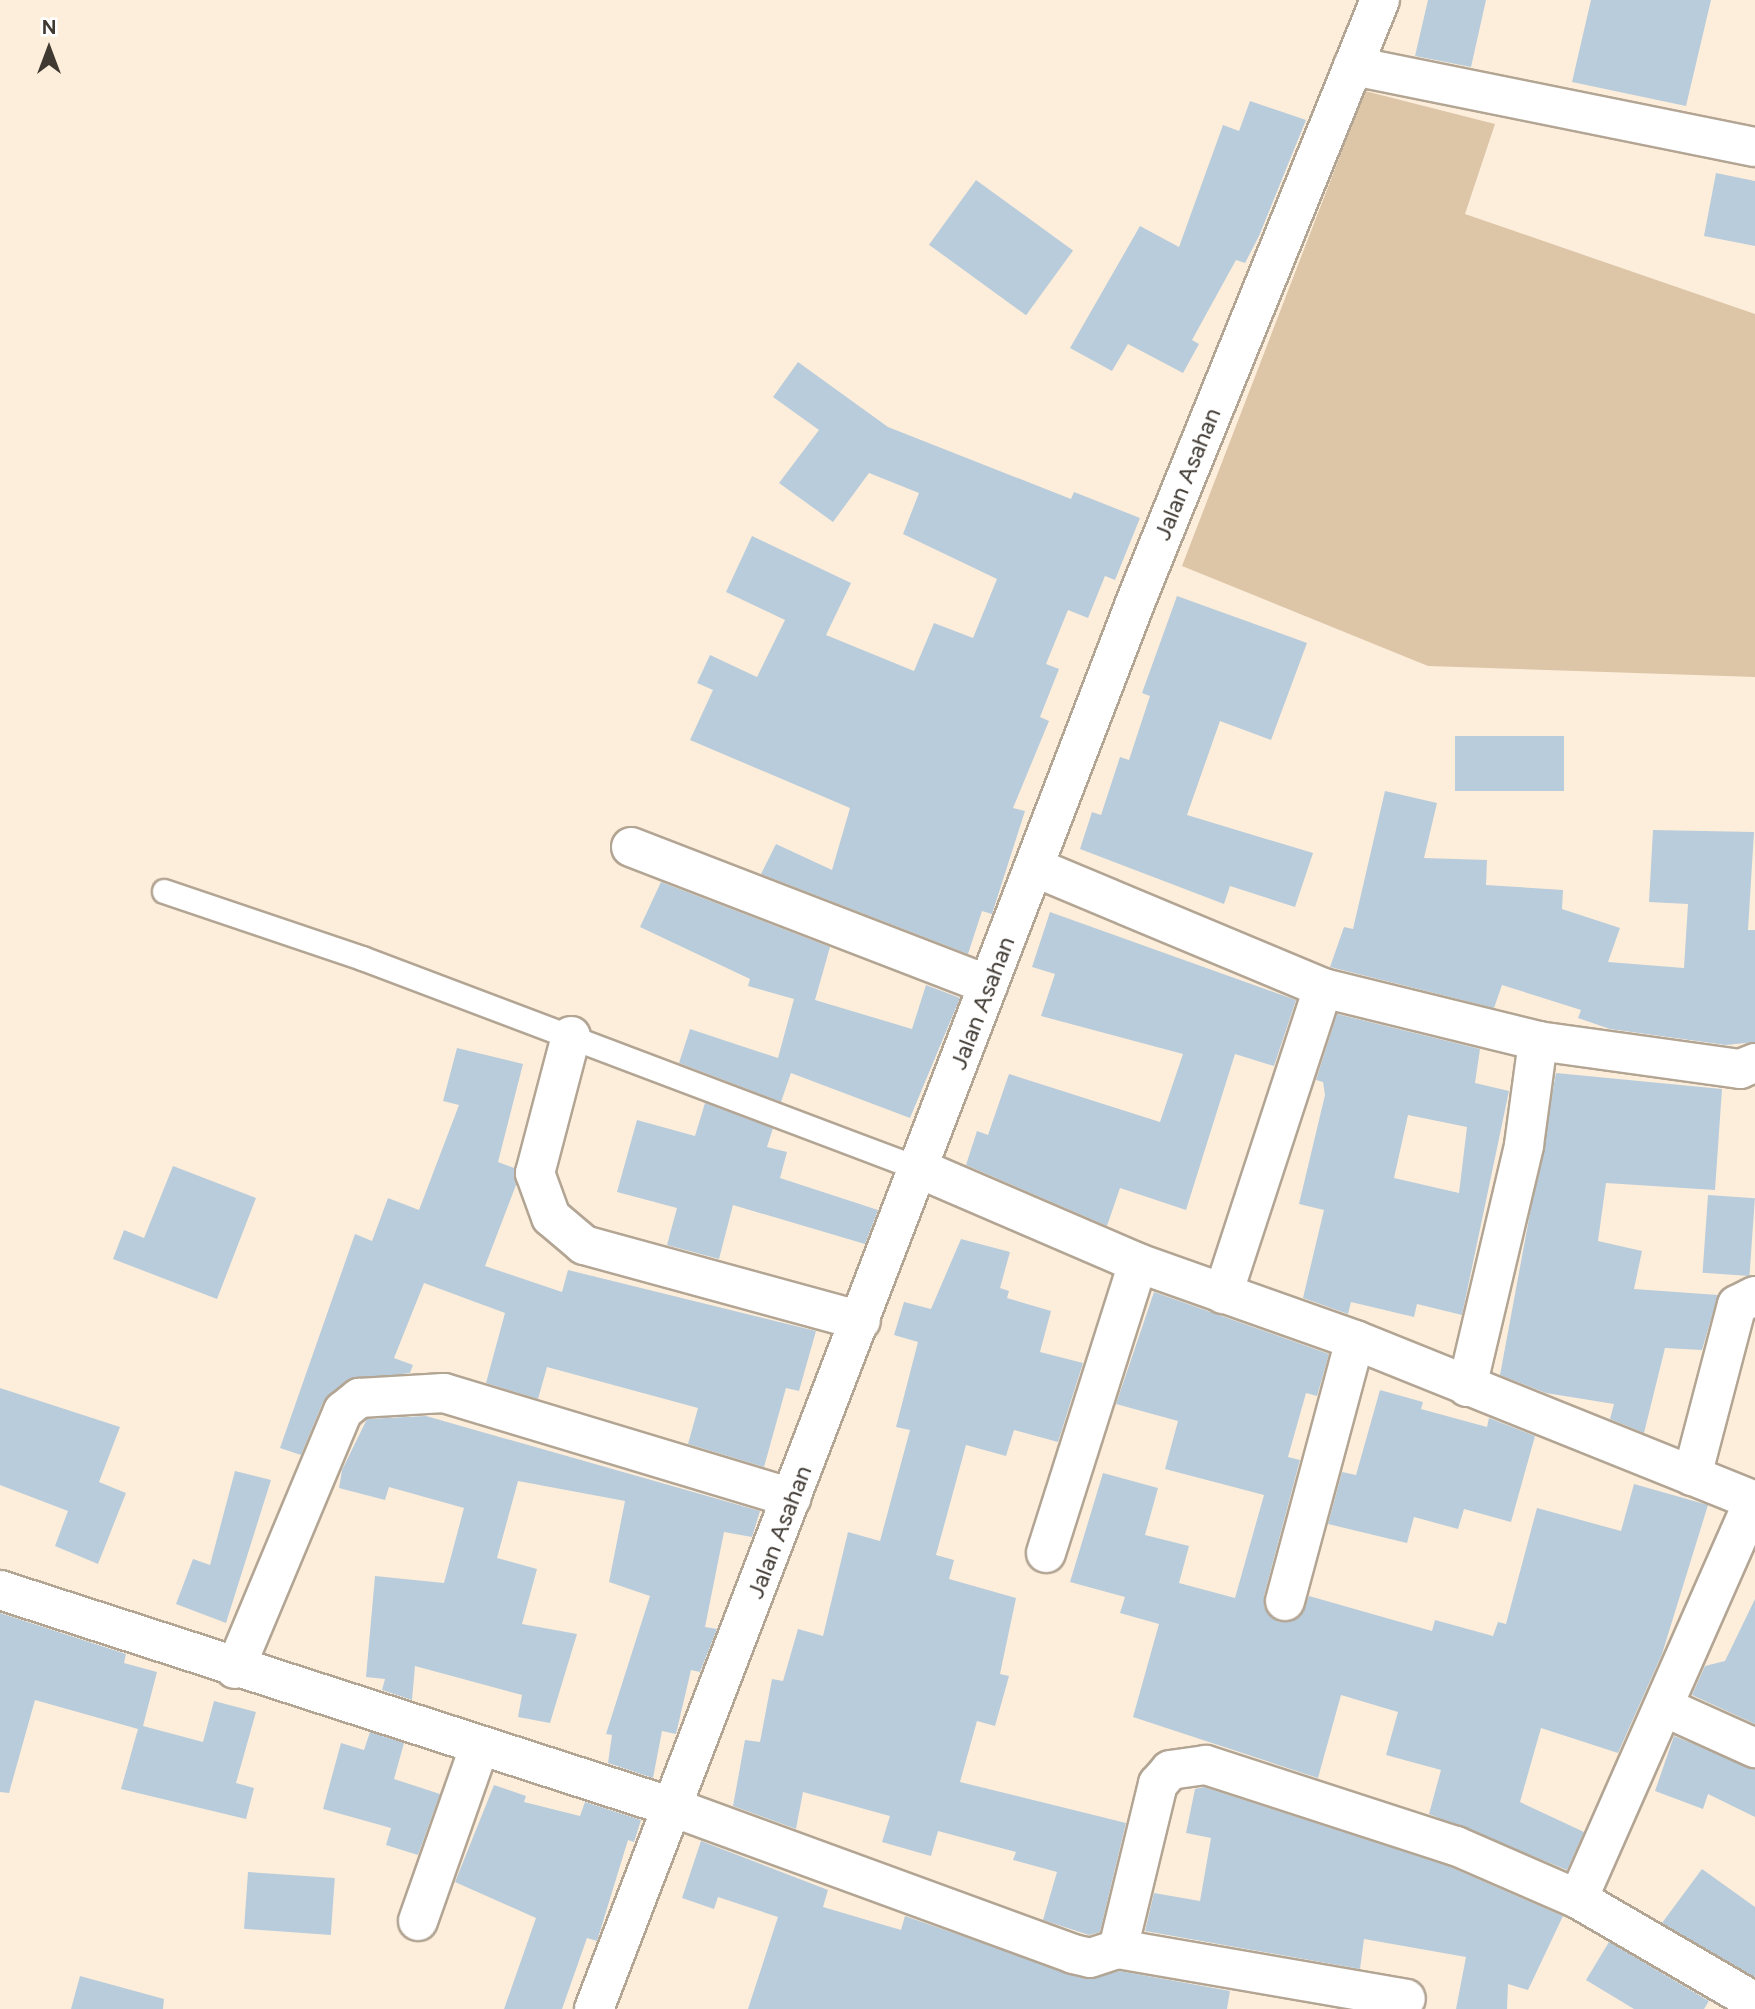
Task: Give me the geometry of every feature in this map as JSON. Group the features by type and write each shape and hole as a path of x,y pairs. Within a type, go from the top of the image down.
{"street":[{"name":"Jalan Asahan","path":"593,2009 920,1170 1034,867 1380,0"},
{"path":"1353,66 1755,148"},
{"path":"631,847 988,985"},
{"path":"1034,867 1323,988 1538,1041 1740,1069 1755,1063"},
{"path":"1223,1294 1323,988"},
{"path":"571,1036 535,1173 551,1217 584,1245 861,1321"},
{"path":"1467,1387 1524,1145 1538,1041"},
{"path":"920,1170 1138,1263 1354,1340 1755,1501 1578,1899"},
{"path":"1046,1553 1138,1263"},
{"path":"1692,1476 1737,1305 1755,1296"},
{"path":"1285,1601 1354,1340"},
{"path":"235,1669 343,1411 359,1398 444,1393 792,1498"},
{"path":"0,1590 479,1748 672,1807 1073,1954 1090,1958 1118,1949 1406,1999"},
{"path":"1664,1707 1755,1748"},
{"path":"418,1921 479,1748"},
{"path":"1118,1949 1158,1784 1184,1766 1206,1765 1456,1846 1578,1899 1742,1997"}],"lane":[{"path":"164,891 571,1036 920,1170"}],"shaded area":[{"path":"1365,91 1495,124 1465,214 1755,314 1755,677 1428,666 1182,566"}],"building":[{"path":"1428,0 1486,0 1471,67 1415,56"},
{"path":"1591,0 1711,0 1686,106 1572,82"},
{"path":"1250,101 1306,120 1259,236 1245,263 1236,260 1192,340 1199,344 1183,373 1128,344 1112,371 1070,348 1140,226 1179,247 1223,125 1239,131"},
{"path":"1716,173 1755,181 1755,246 1704,236"},
{"path":"976,180 1073,251 1026,315 929,245"},
{"path":"798,362 888,427 1071,499 1074,492 1140,518 1115,580 1105,576 1088,618 1068,610 1046,664 1059,669 1040,717 1049,721 1013,808 1025,811 992,914 982,911 968,954 761,874 776,844 832,870 850,808 690,740 713,690 697,683 710,655 757,677 785,620 726,592 752,536 851,583 826,635 914,671 934,623 973,638 997,579 903,534 919,493 869,473 833,522 779,483 819,430 773,397"},
{"path":"1177,596 1307,643 1271,740 1220,721 1187,815 1313,853 1295,907 1230,886 1224,904 1080,849 1092,812 1101,815 1120,757 1129,760 1150,696 1142,693"},
{"path":"1455,736 1564,736 1564,791 1455,791"},
{"path":"1385,791 1437,803 1424,858 1487,860 1486,885 1563,890 1562,909 1620,928 1608,962 1684,968 1688,904 1649,902 1653,830 1754,832 1748,930 1755,930 1755,1042 1726,1045 1610,1029 1578,1018 1581,1010 1502,985 1494,1008 1330,967 1344,927 1353,929"},
{"path":"661,882 830,947 815,1000 912,1029 926,985 960,998 910,1118 791,1073 781,1102 679,1063 690,1029 778,1058 794,999 748,986 750,979 640,927"},
{"path":"1050,912 1296,1000 1274,1066 1235,1054 1186,1210 1120,1188 1107,1226 966,1165 977,1131 988,1135 1009,1074 1160,1122 1183,1054 1041,1016 1055,974 1032,967"},
{"path":"1337,1014 1480,1049 1475,1083 1509,1091 1462,1315 1417,1304 1414,1317 1351,1302 1348,1314 1303,1298 1324,1210 1299,1204 1325,1095 1323,1082 1316,1080","holes":["1408,1115 1467,1127 1459,1193 1394,1178"]},
{"path":"457,1048 523,1064 498,1162 514,1168 516,1185 485,1266 562,1292 568,1270 816,1331 799,1391 786,1388 764,1467 688,1444 698,1408 547,1367 538,1399 486,1383 505,1313 424,1283 394,1358 413,1365 410,1373 346,1381 323,1402 301,1455 280,1448 355,1234 372,1241 388,1198 419,1210 459,1105 443,1101"},
{"path":"1556,1073 1722,1089 1715,1190 1606,1183 1598,1241 1642,1251 1634,1289 1718,1295 1702,1350 1665,1348 1644,1433 1610,1419 1614,1404 1546,1393 1500,1375"},
{"path":"705,1103 773,1128 767,1147 787,1152 780,1178 878,1210 865,1244 733,1205 719,1259 667,1245 677,1208 617,1192 637,1120 695,1136"},
{"path":"173,1166 256,1198 217,1299 113,1259 124,1230 144,1238"},
{"path":"1708,1195 1755,1198 1749,1276 1703,1273"},
{"path":"961,1239 1010,1252 1000,1288 1009,1291 1007,1298 1051,1311 1040,1352 1083,1363 1058,1442 1014,1430 1006,1456 966,1445 936,1555 954,1560 949,1579 1016,1598 1000,1674 1009,1676 995,1726 977,1721 960,1782 1126,1823 1100,1932 1089,1935 1043,1920 1057,1872 1013,1860 1016,1852 938,1831 931,1856 882,1842 890,1816 803,1792 796,1829 733,1806 745,1740 760,1742 772,1679 783,1681 798,1629 823,1636 848,1532 880,1541 910,1430 896,1427 918,1342 894,1335 904,1302 931,1309"},
{"path":"1154,1292 1329,1354 1317,1396 1306,1393 1288,1457 1300,1460 1264,1596 1264,1607 1279,1622 1300,1617 1309,1596 1432,1631 1435,1620 1493,1636 1498,1622 1506,1624 1537,1508 1621,1531 1634,1484 1708,1505 1662,1654 1618,1753 1541,1728 1520,1802 1584,1832 1567,1870 1429,1814 1441,1770 1386,1755 1398,1712 1341,1695 1318,1778 1133,1717 1159,1624 1120,1613 1125,1597 1070,1582 1103,1473 1158,1488 1145,1535 1189,1546 1179,1583 1235,1598 1264,1495 1165,1469 1178,1421 1116,1404"},
{"path":"0,1388 120,1427 99,1482 126,1493 98,1564 55,1546 68,1511 0,1485"},
{"path":"1380,1390 1423,1402 1421,1409 1487,1427 1489,1418 1535,1436 1511,1522 1464,1509 1458,1529 1414,1517 1407,1543 1328,1524 1342,1472 1356,1475"},
{"path":"426,1416 760,1511 752,1537 724,1532 705,1627 717,1629 700,1672 691,1670 676,1734 662,1731 653,1778 608,1763 612,1735 606,1734 650,1596 609,1582 625,1501 518,1481 497,1558 537,1569 522,1624 577,1634 550,1723 518,1717 522,1695 415,1666 412,1700 382,1690 385,1679 366,1677 375,1576 444,1583 464,1508 389,1487 385,1500 339,1488 342,1470 367,1419"},
{"path":"235,1471 271,1480 226,1623 176,1604 193,1559 210,1565"},
{"path":"1755,1599 1755,1724 1692,1695 1705,1666 1725,1661"},
{"path":"0,1613 126,1654 124,1663 157,1672 143,1726 203,1742 214,1701 256,1712 236,1783 254,1788 246,1819 121,1789 138,1729 35,1700 9,1793 0,1792"},
{"path":"370,1732 404,1743 394,1779 440,1794 418,1855 386,1845 391,1828 323,1809 341,1743 364,1750"},
{"path":"1674,1736 1755,1769 1755,1817 1708,1794 1703,1809 1655,1791"},
{"path":"494,1785 526,1796 524,1802 580,1816 585,1802 641,1820 634,1842 628,1840 597,1941 587,1938 562,2009 504,2009 536,1918 455,1882"},
{"path":"1204,1787 1448,1866 1563,1916 1528,1990 1508,1984 1507,2009 1456,2009 1466,1957 1364,1939 1360,1969 1145,1931 1154,1893 1200,1901 1211,1838 1186,1833 1195,1789"},
{"path":"701,1841 828,1890 823,1907 901,1930 905,1916 1085,1979 1120,1971 1230,1991 1227,2009 748,2009 778,1917 718,1897 714,1909 682,1898"},
{"path":"1702,1869 1755,1907 1755,1977 1662,1923"},
{"path":"248,1872 335,1878 331,1935 244,1929"},
{"path":"1609,1942 1709,2001 1704,2009 1634,2009 1586,1980"},
{"path":"80,1976 164,1999 163,2009 71,2009"}]}
